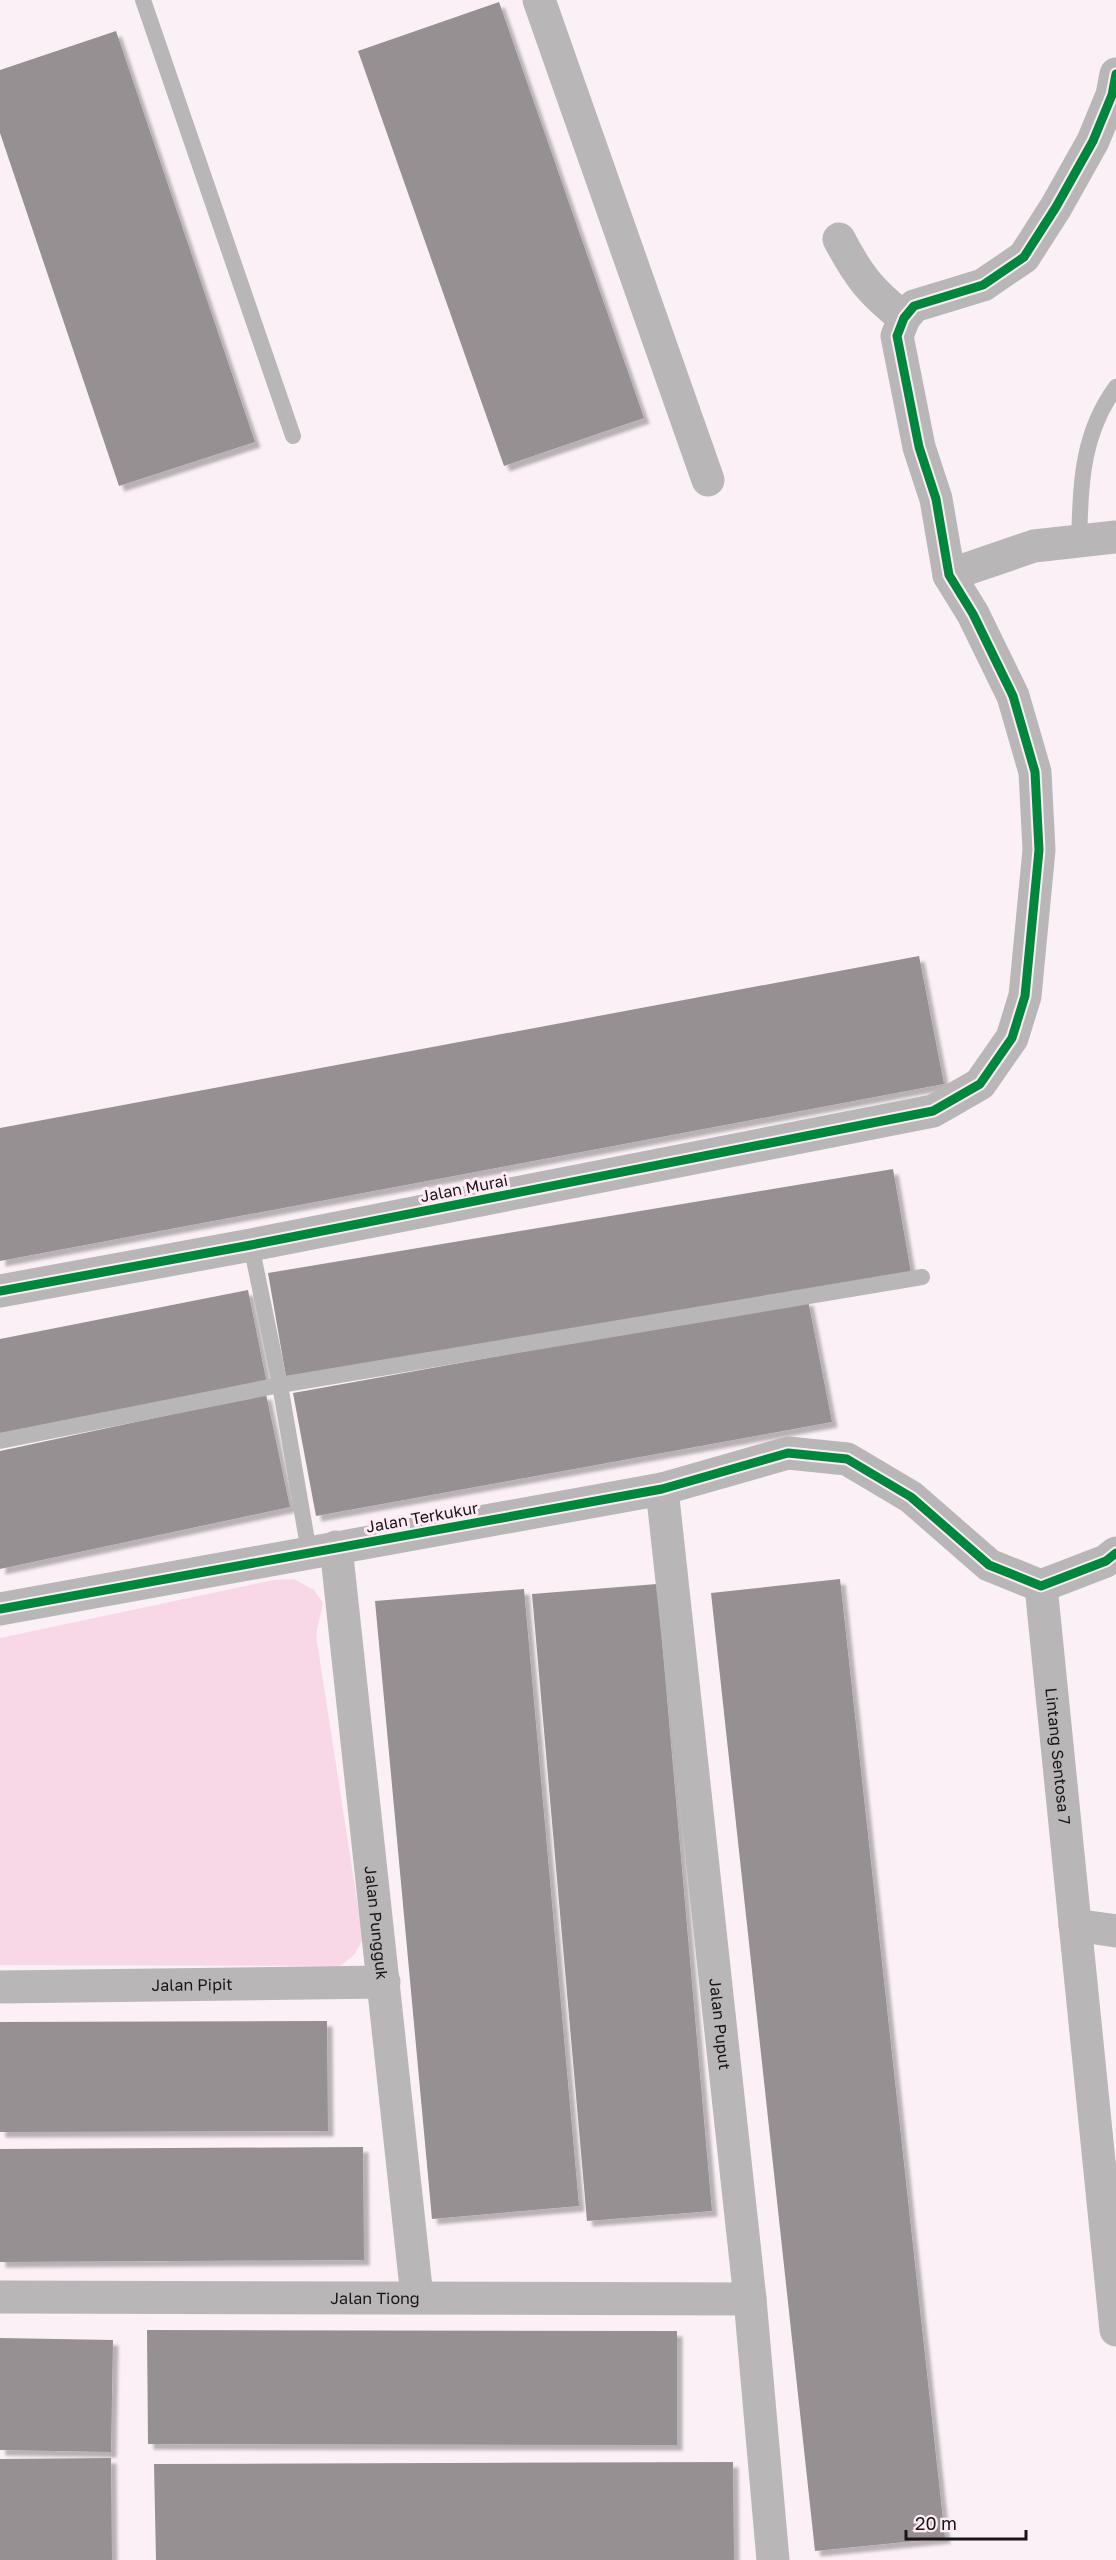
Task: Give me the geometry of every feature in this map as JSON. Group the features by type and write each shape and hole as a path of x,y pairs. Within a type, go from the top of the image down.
{"street":[{"path":"538,0 708,480"},
{"path":"1116,74 1112,95 1094,141 1024,257 982,285 914,306 904,318 897,336 919,447 936,500 949,575 1034,546 1116,537"},
{"path":"839,239 853,266 874,294 904,318"},
{"name":"Jalan Murai","path":"0,1291 251,1245 933,1111 980,1084 1012,1038 1025,996 1039,850 1035,772 1012,696 973,614 949,575"},
{"name":"Jalan Terkukur","path":"0,1609 662,1489 788,1453 847,1459 911,1497 989,1565 1041,1586"},
{"name":"Jalan Puput","path":"662,1489 750,2299 773,2560"},
{"name":"Jalan Pungguk","path":"323,1550 384,1982 409,2241 417,2297"},
{"path":"1041,1586 1106,1561 1116,1553"},
{"name":"Lintang Sentosa 7","path":"1041,1586 1114,2286 1116,2330"},
{"path":"1076,1925 1116,1931"},
{"name":"Jalan Pipit","path":"0,1987 384,1982"},
{"name":"Jalan Tiong","path":"0,2297 750,2299"}],"lane":[{"path":"143,0 293,436"},
{"path":"1079,541 1082,469 1094,425 1116,387"},
{"path":"251,1245 280,1385 323,1550"},
{"path":"0,1441 280,1385 922,1277"}],"shaded area":[{"path":"294,1579 314,1590 323,1603 316,1635 363,1939 354,1955 340,1966 0,1965 0,1638 274,1580"}],"building":[{"path":"499,2 644,418 504,466 358,51"},
{"path":"116,31 255,442 119,486 0,133 0,70"},
{"path":"919,956 944,1084 0,1261 0,1128"},
{"path":"893,1169 911,1273 286,1377 268,1273"},
{"path":"248,1290 267,1384 0,1435 0,1339"},
{"path":"808,1300 832,1422 316,1516 293,1393"},
{"path":"266,1394 290,1507 0,1569 0,1451"},
{"path":"840,1579 945,2538 815,2551 711,1593"},
{"path":"657,1584 712,2211 587,2221 532,1594"},
{"path":"524,1589 579,2206 432,2219 375,1601"},
{"path":"327,2021 328,2131 0,2132 0,2022"},
{"path":"363,2147 364,2260 0,2262 0,2149"},
{"path":"147,2330 677,2331 677,2445 148,2444"},
{"path":"0,2338 113,2340 111,2452 0,2450"},
{"path":"111,2458 112,2560 0,2560 0,2459"},
{"path":"733,2462 734,2560 156,2560 154,2464"}],"cycle path":[{"path":"0,1291 251,1245 933,1111 980,1084 1012,1038 1025,996 1039,850 1035,772 1013,696 973,614 949,575 936,499 919,447 897,336 904,318 914,306 983,285 1024,257 1056,207 1093,141 1112,95 1116,74"},
{"path":"0,1609 662,1489 788,1453 847,1459 911,1497 989,1565 1041,1586 1106,1561 1116,1553"}]}
